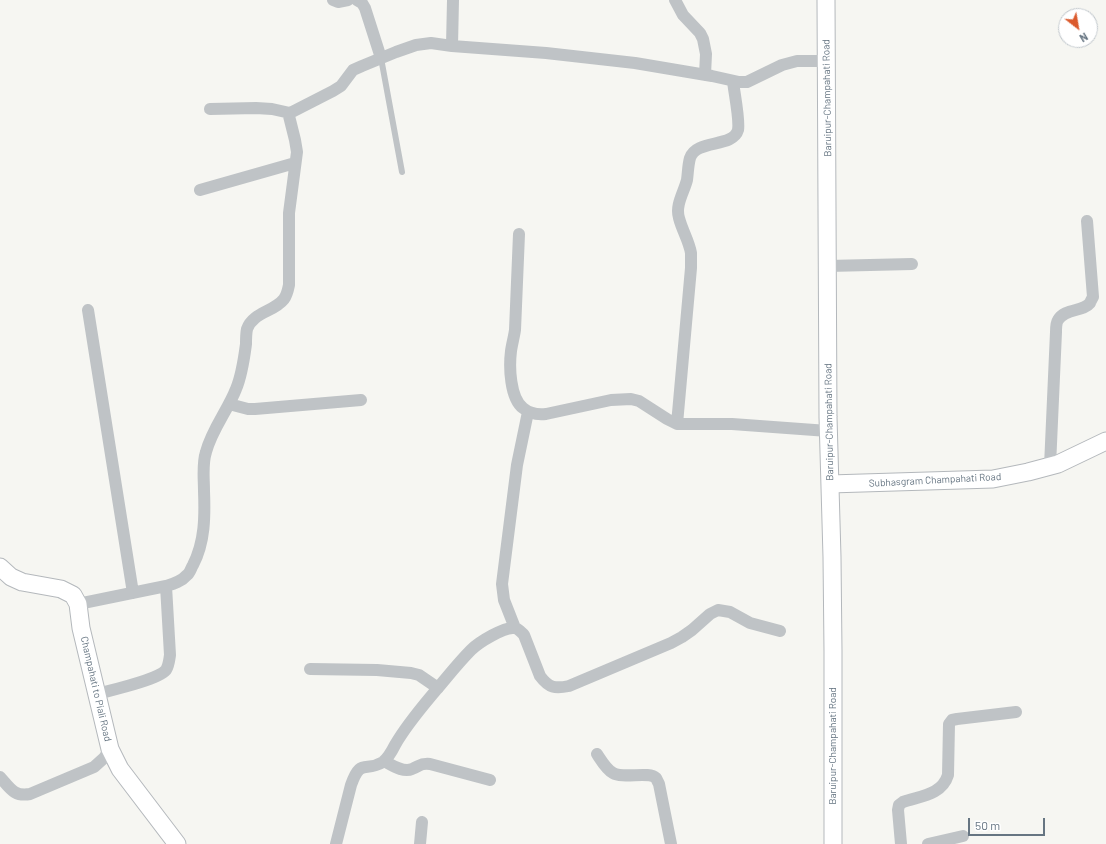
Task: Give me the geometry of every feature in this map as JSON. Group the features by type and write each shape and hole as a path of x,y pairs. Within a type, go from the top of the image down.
{"main road":[{"name":"Baruipur-Champahati Road","path":"826,0 828,431 833,651 832,844"},
{"name":"Subhasgram Champahati Road","path":"830,484 993,478 1028,472 1058,464 1106,441"},
{"path":"0,567 11,577 22,582 61,589 73,595 78,604"},
{"name":"Champahati to Piali Road","path":"78,604 81,628 110,749 120,770 177,844"}],"street":[{"path":"333,0 338,2 348,0"},
{"path":"357,0 362,3 365,8 381,58"},
{"path":"452,46 453,0"},
{"path":"675,0 683,15 703,39 706,54 705,75"},
{"path":"210,109 256,108 272,109 290,113 341,86 353,70 416,45 431,43 546,53 635,63 739,82 747,82 782,65 797,61 826,61"},
{"path":"678,424 691,253 678,218 677,208 685,188 690,158 693,152 700,148 731,138 738,130 733,81"},
{"path":"78,604 179,582 188,575 198,556 203,534 205,507 204,464 210,440 236,388 243,366 247,330 252,321 279,304 286,294 289,285 289,213 297,152 289,116 290,113"},
{"path":"200,190 296,163"},
{"path":"1050,466 1057,321 1062,315 1086,306 1093,297 1087,221"},
{"path":"519,234 515,330 510,368 515,397 521,408 536,415 612,400 631,399 639,401 667,419 678,424 732,424 828,431"},
{"path":"828,266 912,264"},
{"path":"88,310 133,593"},
{"path":"229,404 248,409 255,409 361,400"},
{"path":"515,628 504,600 502,584 518,465 528,412"},
{"path":"97,694 153,678 165,671 169,665 170,655 166,586"},
{"path":"336,844 351,785 359,769 363,766 377,765 384,761 392,751 409,722 472,649 485,639 497,633 509,628 520,630 524,635 540,676 544,682 559,688 569,686 671,643 692,630 710,614 718,610 730,612 750,623 780,631"},
{"path":"310,669 377,670 411,673 438,688"},
{"path":"901,844 898,810 899,805 903,802 934,792 946,782 948,775 949,724 952,720 1016,712"},
{"path":"0,777 16,794 22,796 30,794 94,767 104,758 110,749"},
{"path":"597,754 607,768 614,774 651,775 656,778 659,784 671,844"},
{"path":"384,761 407,770 413,769 424,763 430,764 490,780"},
{"path":"420,844 422,822"},
{"path":"928,844 963,836"}],"lane":[{"path":"381,58 402,172"}]}
